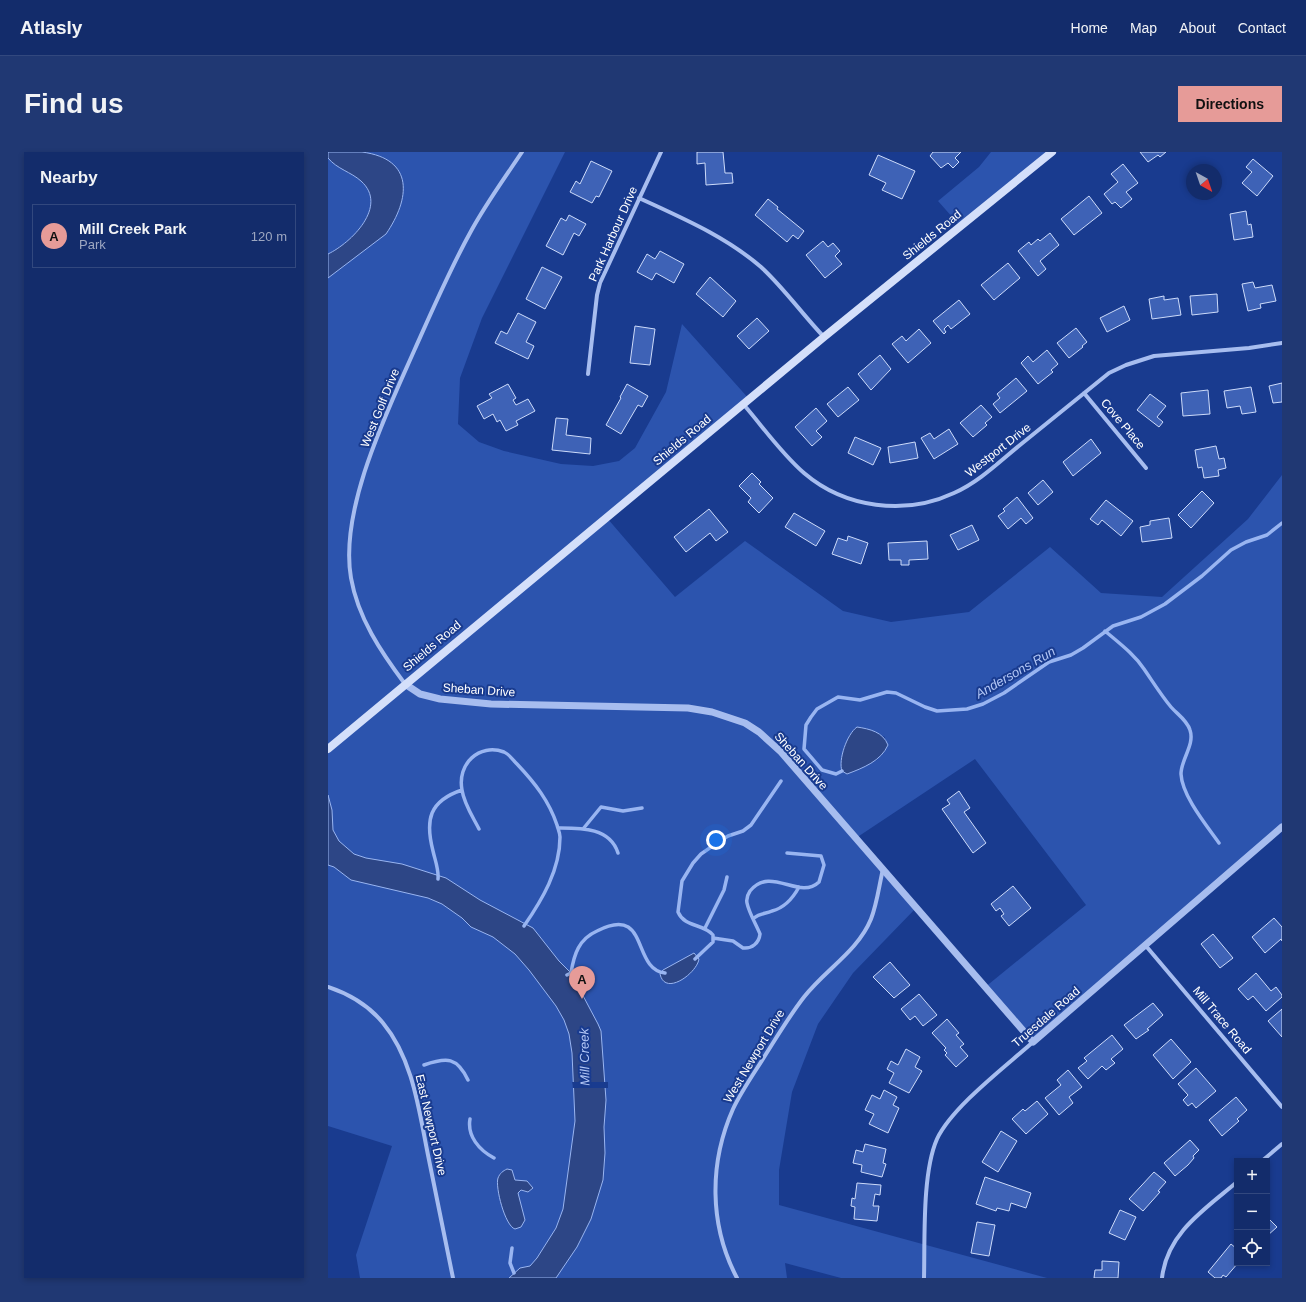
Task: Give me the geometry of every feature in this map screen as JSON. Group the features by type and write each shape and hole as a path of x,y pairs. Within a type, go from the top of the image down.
{"main road":[{"name":"Shields Road","path":"328,749 824,337 1052,152"}],"street":[{"name":"West Golf Drive","path":"405,684 375,640 360,611 351,577 350,563 350,543 356,504 384,421 448,276 470,233 494,192 522,152"},
{"name":"Park Harbour Drive","path":"588,374 597,295 600,283 661,152"},
{"path":"639,198 702,228 744,254 778,284 824,337"},
{"name":"Westport Drive","path":"744,404 791,460 817,483 838,494 857,501 879,505 899,506 937,500 969,485 1109,373 1141,359 1166,354 1249,348 1282,343"},
{"name":"Cove Place","path":"1084,393 1146,468"},
{"name":"Sheban Drive","path":"405,684 420,694 440,699 491,704 688,708 735,718 759,732 781,752 1033,1042"},
{"name":"Truesdale Road","path":"924,1278 930,1162 938,1139 945,1125 962,1106 1033,1042 1282,827"},
{"name":"West Newport Drive","path":"737,1278 722,1240 716,1206 717,1165 728,1122 741,1095 795,1010 812,987 844,956 865,931 875,906 883,869"},
{"name":"Mill Trace Road","path":"1146,946 1282,1107"},
{"name":"East Newport Drive","path":"328,987 346,994 374,1014 391,1034 401,1054 414,1088 453,1278"},
{"path":"1266,1158 1282,1144"},
{"path":"1162,1278 1167,1255 1174,1241 1185,1227 1234,1185"}],"shaded area":[{"path":"328,152 565,152 482,318 460,378 458,424 479,442 504,451 561,464 593,466 619,461 635,448 666,392 682,324 750,400 607,518 675,597 745,541 843,611 891,622 969,612 1050,547 1101,593 1162,597 1248,519 1282,475 1282,827 1033,1042 984,988 1086,905 975,759 856,838 916,908 853,973 818,1024 792,1092 779,1170 779,1205 1047,1278 841,1278 785,1263 787,1278 360,1278 356,1255 392,1146 328,1126","holes":["865,729 885,737 877,760 847,774 841,760 845,750"]},
{"path":"991,152 1052,152 961,227 938,201 979,167"}],"water":[{"path":"328,152 362,152 379,156 391,163 399,172 403,182 403,195 394,221 386,234 328,278 328,254 337,249 356,233 364,223 369,212 371,201 369,191 361,181 332,162 328,158"},
{"path":"857,727 876,732 883,737 888,745 885,751 876,760 847,774 842,771 842,754 850,735"},
{"name":"Mill Creek","path":"328,795 332,810 333,830 339,841 354,854 366,858 402,864 446,878 480,900 533,928 559,961 571,973 598,1024 601,1031 606,1100 603,1180 591,1219 577,1247 556,1278 509,1278 520,1268 530,1266 537,1258 556,1228 563,1209 575,1121 572,1053 569,1034 564,1020 556,1006 529,970 515,954 493,937 471,927 462,918 442,904 428,898 351,880 334,867 328,865"},
{"path":"694,953 699,959 697,965 687,976 674,983 663,981 660,974 663,970"},
{"path":"507,1169 512,1170 515,1180 527,1181 533,1188 528,1192 521,1190 518,1193 525,1220 521,1227 515,1229 511,1226 504,1214 497,1183 502,1172"}],"pier":[{"path":"572,1082 608,1082 608,1088 573,1088"}],"building":[{"path":"697,152 723,152 725,173 732,173 733,183 706,185 705,163 697,164"},
{"path":"933,152 961,152 955,158 959,162 953,168 948,163 941,168 930,156"},
{"path":"1140,152 1166,152 1160,157 1158,155 1148,162"},
{"path":"878,155 915,171 902,199 882,190 886,183 869,175"},
{"path":"1253,159 1273,176 1257,196 1242,183 1252,172 1246,167"},
{"path":"591,161 612,171 599,197 596,196 592,203 570,192 576,181 580,184"},
{"path":"1123,164 1138,183 1126,192 1132,199 1121,208 1115,202 1112,204 1104,194 1118,182 1111,174"},
{"path":"1089,196 1102,213 1074,235 1061,219"},
{"path":"768,199 778,207 777,209 804,231 798,239 793,235 787,242 755,215"},
{"path":"1246,211 1248,225 1251,224 1253,237 1234,240 1230,214"},
{"path":"569,215 586,224 579,236 574,233 563,255 546,246 561,218 566,221"},
{"path":"1050,233 1059,245 1040,261 1046,269 1038,276 1018,251 1029,242 1031,245 1038,239 1040,241"},
{"path":"823,241 828,247 833,243 840,251 835,256 842,264 825,278 806,255"},
{"path":"660,251 684,264 674,283 656,273 652,280 637,272 647,254 655,259"},
{"path":"1008,263 1020,278 994,300 981,285"},
{"path":"542,267 562,277 545,309 526,299"},
{"path":"710,277 736,301 723,317 696,294"},
{"path":"1253,282 1255,288 1272,285 1276,301 1260,304 1261,308 1248,311 1242,284"},
{"path":"1217,294 1218,312 1192,315 1190,296"},
{"path":"1164,296 1164,300 1178,298 1181,315 1152,319 1149,299"},
{"path":"959,300 970,314 951,329 948,325 944,329 946,332 944,334 933,321"},
{"path":"1124,306 1130,320 1107,332 1100,318"},
{"path":"518,313 536,322 526,342 534,346 528,359 495,343 501,331 507,334"},
{"path":"757,318 769,331 749,349 737,336"},
{"path":"635,326 655,329 650,365 630,363"},
{"path":"1076,328 1087,342 1069,358 1057,343"},
{"path":"919,329 931,343 908,363 892,344 902,336 906,341"},
{"path":"1047,350 1058,364 1051,370 1053,372 1038,384 1021,363 1028,356 1033,362"},
{"path":"880,355 891,369 871,390 858,374"},
{"path":"1016,378 1027,391 1000,413 993,404 1000,398 997,394"},
{"path":"1282,383 1282,402 1273,403 1269,386"},
{"path":"508,384 516,398 513,400 516,405 528,399 535,411 516,421 518,425 506,431 500,420 497,422 493,414 484,419 477,406 492,398 489,394"},
{"path":"627,384 648,396 642,407 638,405 621,434 606,425"},
{"path":"848,387 859,400 838,417 827,404"},
{"path":"1251,387 1256,412 1242,414 1240,406 1227,408 1224,391"},
{"path":"1208,390 1210,414 1183,416 1181,393"},
{"path":"1150,394 1166,406 1157,417 1163,422 1159,427 1137,410"},
{"path":"981,405 992,417 985,423 987,425 973,437 960,423"},
{"path":"816,408 827,421 816,431 822,437 812,446 795,427"},
{"path":"556,418 568,419 566,435 591,438 590,454 552,450"},
{"path":"949,429 958,444 934,459 921,438 930,433 934,439"},
{"path":"855,437 881,448 873,465 848,453"},
{"path":"1091,439 1101,453 1073,476 1063,462"},
{"path":"915,442 918,458 890,463 888,447"},
{"path":"1216,446 1219,459 1224,458 1226,468 1218,470 1219,476 1204,478 1202,467 1198,468 1195,450"},
{"path":"752,473 761,482 759,484 773,498 759,513 748,502 751,498 739,486"},
{"path":"1043,480 1053,492 1038,505 1028,493"},
{"path":"1202,491 1214,503 1191,528 1178,515"},
{"path":"1017,497 1033,518 1026,524 1021,518 1008,529 998,516 1005,511 1003,509"},
{"path":"1106,500 1133,521 1121,536 1102,520 1098,525 1090,519"},
{"path":"709,509 728,532 716,541 710,533 686,552 674,537"},
{"path":"794,513 825,531 816,546 785,527"},
{"path":"1169,518 1172,538 1142,542 1140,527 1150,525 1150,521"},
{"path":"972,525 979,540 958,550 950,535"},
{"path":"848,536 868,543 861,564 832,554 838,538 847,541"},
{"path":"927,541 928,559 909,560 909,565 901,565 901,560 889,560 888,543"},
{"path":"959,791 970,808 964,812 986,843 973,853 942,809 950,804 947,800"},
{"path":"1013,886 1031,908 1009,926 1001,916 1004,914 1000,908 996,911 991,904"},
{"path":"1274,918 1282,927 1282,941 1281,939 1265,953 1252,937"},
{"path":"1213,934 1233,958 1220,968 1201,944"},
{"path":"890,962 910,985 894,998 873,977"},
{"path":"1256,973 1271,991 1276,987 1282,995 1282,997 1266,1011 1253,996 1248,1000 1238,989"},
{"path":"919,994 937,1015 923,1026 915,1016 910,1020 901,1009"},
{"path":"1153,1003 1163,1015 1147,1029 1149,1030 1136,1039 1124,1025"},
{"path":"1282,1009 1282,1037 1268,1021"},
{"path":"947,1019 959,1033 956,1035 964,1044 960,1047 968,1056 956,1067 945,1055 947,1053 944,1050 946,1048 932,1033"},
{"path":"1112,1035 1123,1049 1111,1059 1115,1063 1106,1070 1102,1066 1088,1079 1078,1068 1087,1061 1084,1058"},
{"path":"1171,1039 1191,1062 1173,1079 1153,1055"},
{"path":"906,1049 920,1057 915,1067 922,1071 909,1093 889,1083 894,1073 887,1069 891,1061 898,1065"},
{"path":"1196,1068 1216,1091 1196,1108 1192,1103 1188,1106 1183,1100 1188,1095 1178,1084"},
{"path":"1068,1070 1082,1087 1069,1097 1073,1103 1059,1115 1045,1098 1061,1085 1057,1080"},
{"path":"884,1090 897,1097 893,1105 899,1108 888,1133 869,1124 874,1114 865,1110 872,1095 880,1099"},
{"path":"1236,1097 1247,1110 1237,1119 1239,1121 1222,1136 1209,1120"},
{"path":"1037,1101 1048,1114 1026,1134 1012,1119 1023,1109 1025,1111"},
{"path":"1001,1131 1017,1141 998,1172 982,1162"},
{"path":"1190,1140 1199,1150 1193,1156 1194,1158 1188,1165 1175,1176 1164,1163"},
{"path":"865,1144 886,1149 883,1163 886,1164 882,1177 861,1172 862,1165 853,1163 856,1150 863,1152"},
{"path":"1154,1172 1166,1182 1158,1191 1160,1192 1143,1211 1129,1199"},
{"path":"985,1177 1031,1193 1026,1208 1011,1203 1009,1211 997,1208 996,1211 976,1204"},
{"path":"857,1183 881,1185 880,1195 875,1194 873,1206 879,1206 877,1221 854,1219 855,1207 851,1206 852,1198 855,1199"},
{"path":"1120,1210 1136,1217 1125,1240 1109,1233"},
{"path":"1270,1220 1277,1227 1270,1233"},
{"path":"977,1222 995,1225 989,1256 971,1253"},
{"path":"1231,1244 1234,1246 1234,1266 1235,1266 1226,1277 1223,1275 1221,1278 1215,1278 1208,1272"},
{"path":"1102,1261 1119,1262 1118,1278 1094,1278 1095,1270 1102,1270"}],"waterway":[{"name":"Andersons Run","path":"842,771 836,774 822,770 804,749 806,725 811,717 817,709 838,697 860,700 887,692 896,693 937,711 967,709 983,704 1004,693 1049,662 1071,655 1083,648 1113,626 1141,617 1165,604 1202,576 1231,550 1246,542 1267,535 1282,523"},
{"path":"1105,631 1136,658 1173,710 1189,726 1191,741 1183,763 1181,774 1182,783 1190,801 1219,843"},
{"path":"479,829 463,795 461,781 463,772 466,764 478,753 486,750 504,752 524,771 541,793 554,816 560,836 557,861 549,884 524,926"},
{"name":"Andersons Run","path":"695,959 713,942 713,935 709,931 685,921 678,912 682,881 693,863 701,854 728,836 743,831 751,825 781,781"},
{"path":"438,879 430,830 432,813 442,800 462,790"},
{"path":"583,829 601,807 623,811 642,808"},
{"path":"558,828 585,829 601,834 614,844 618,853"},
{"path":"713,938 733,941 743,948 749,948 757,943 760,934 749,911 747,899 750,891 758,884 767,881 803,888 811,887 819,882 824,865 821,856 787,853"},
{"path":"705,928 724,890 727,877"},
{"path":"754,918 758,915 776,910 784,905 791,899 799,887"},
{"name":"Andersons Run","path":"567,975 571,973 578,948 586,938 597,931 614,925 625,926 633,931 647,961 654,969 665,973"},
{"path":"424,1065 432,1062 445,1060 450,1061 460,1067 468,1080"},
{"path":"470,1119 470,1131 475,1142 479,1147 494,1158"},
{"path":"512,1248 510,1263 514,1273"}],"place":[{"name":"Mill Creek Park","path":"582,999"}]}
